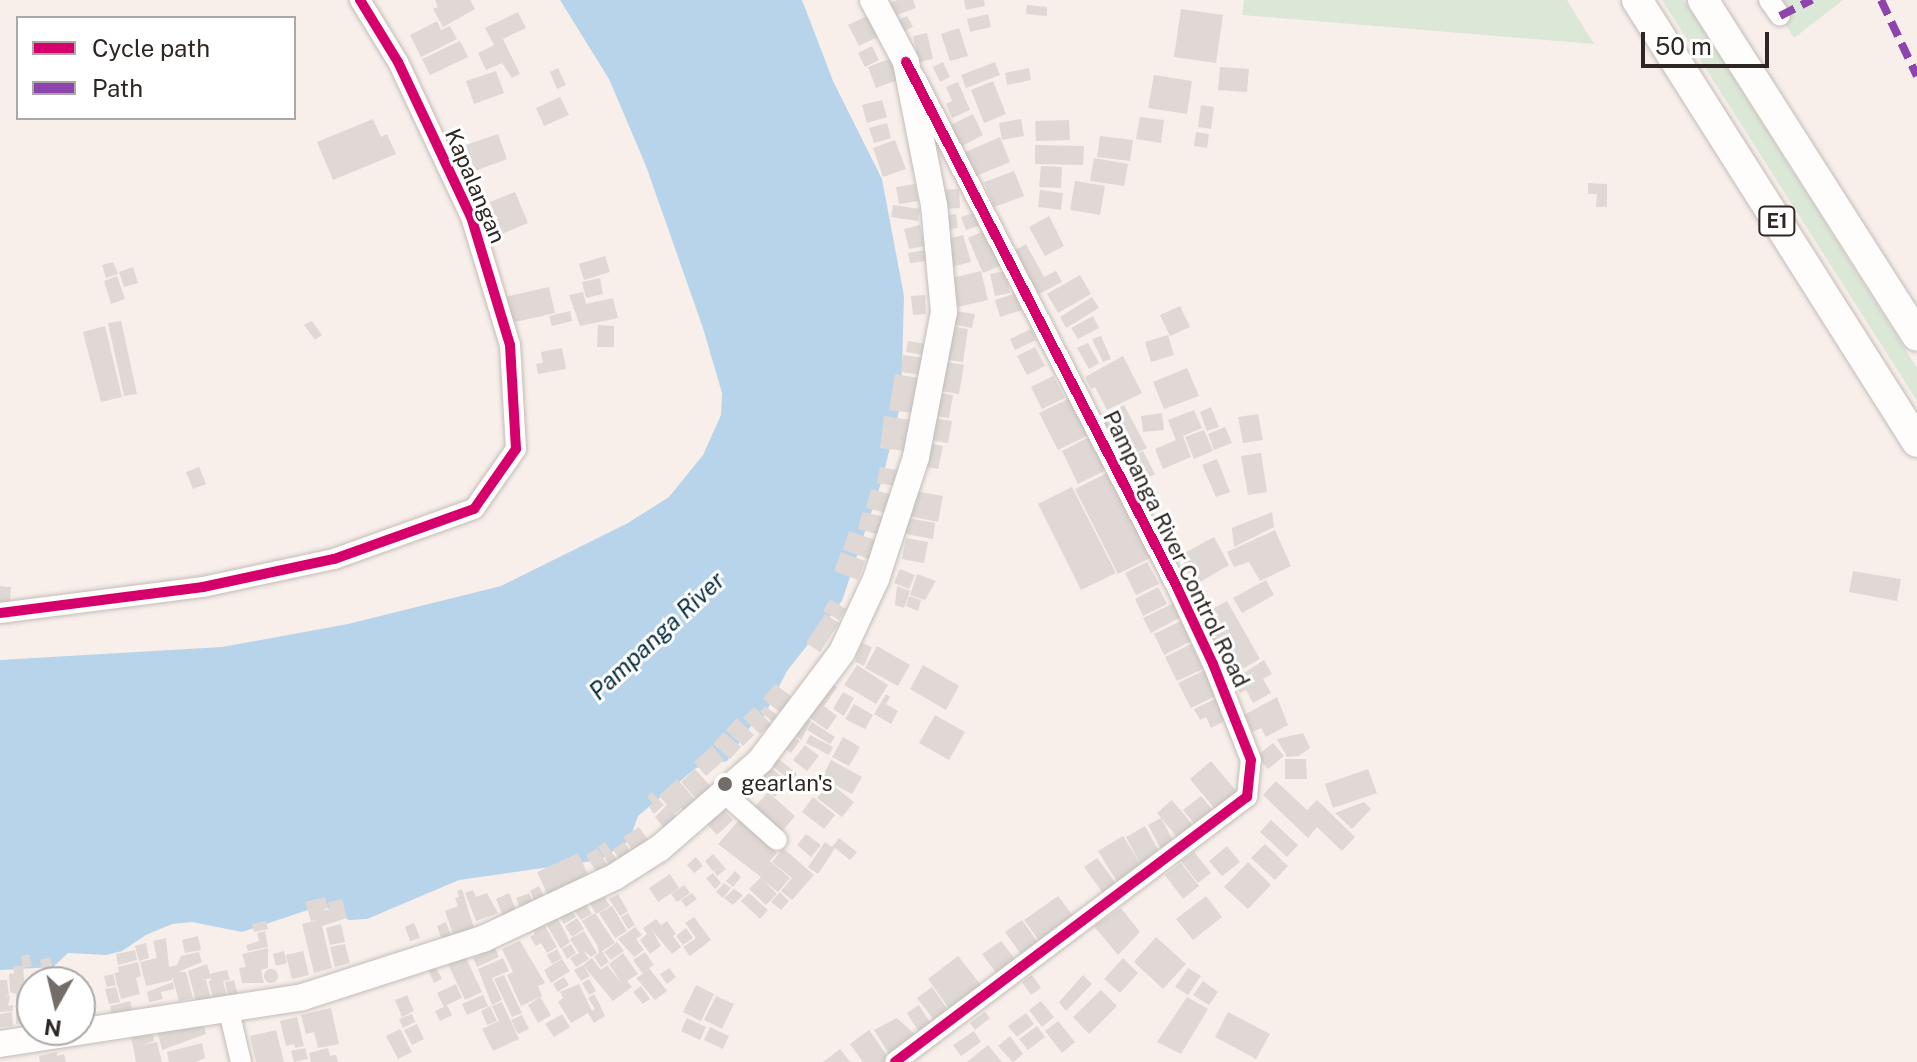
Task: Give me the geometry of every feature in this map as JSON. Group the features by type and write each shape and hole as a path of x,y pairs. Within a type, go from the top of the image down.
{"highway":[{"name":"E1","path":"1637,0 1917,442"},
{"name":"E1","path":"1703,0 1917,336"}],"main road":[{"name":"Pampanga River Control Road","path":"873,0 906,62"},
{"path":"0,1044 229,1011 303,997 483,939 616,876 660,848 760,761 842,652 860,619 891,541 916,457 945,294 934,205 906,62"}],"street":[{"name":"Kapalangan","path":"0,613 203,587 334,559 474,509 516,449 510,345 471,217 398,62 360,0"},
{"name":"Pampanga River Control Road","path":"895,1062 1247,797 1251,760 1213,664 1177,587 906,62"},
{"path":"723,792 777,840"},
{"path":"229,1011 241,1062"}],"green space":[{"path":"1244,0 1567,0 1594,44 1242,15"},
{"path":"1662,0 1684,0 1917,368 1917,401"},
{"path":"1770,0 1843,0 1794,38"}],"water":[{"name":"Pampanga River","path":"560,0 802,0 833,81 882,179 904,296 901,403 882,480 842,601 787,671 764,716 750,727 727,761 696,768 638,816 629,841 599,860 459,880 367,919 349,920 323,905 242,932 192,922 172,924 146,935 122,951 106,955 68,953 54,966 16,966 16,969 0,970 0,660 222,647 348,624 501,586 628,523 669,497 703,455 721,415 722,393 703,328 646,166 609,79"}],"building":[{"path":"435,0 470,0 475,9 443,27 433,9 438,7"},
{"path":"913,0 916,8 894,16 889,3"},
{"path":"964,0 984,0 985,6 966,10"},
{"path":"1027,5 1047,7 1047,16 1026,14"},
{"path":"1181,9 1223,15 1216,63 1174,57"},
{"path":"518,12 526,28 503,39 520,74 512,78 502,63 486,70 478,53 494,45 485,28"},
{"path":"988,14 991,27 970,32 967,19"},
{"path":"867,16 878,37 859,46 848,25"},
{"path":"907,16 913,27 900,33 894,22"},
{"path":"437,21 441,30 450,26 457,39 421,57 410,35"},
{"path":"959,28 968,56 950,61 941,34"},
{"path":"927,33 933,59 919,62 913,36"},
{"path":"460,41 468,57 430,75 422,59"},
{"path":"872,46 879,60 865,67 858,53"},
{"path":"892,58 900,79 876,88 868,67"},
{"path":"943,62 950,77 940,82 933,67"},
{"path":"995,62 1000,75 966,88 961,75"},
{"path":"1220,67 1249,69 1247,92 1218,90"},
{"path":"558,68 566,85 557,89 550,72"},
{"path":"1029,68 1031,80 1007,85 1005,73"},
{"path":"496,71 504,93 474,104 466,81"},
{"path":"1154,75 1192,81 1187,114 1148,108"},
{"path":"993,81 1006,114 984,123 971,90"},
{"path":"958,82 970,110 952,118 946,104 952,101 946,87"},
{"path":"560,97 569,115 544,126 536,108"},
{"path":"882,100 887,117 867,123 862,105"},
{"path":"1201,105 1214,107 1211,129 1198,127"},
{"path":"973,114 983,135 960,147 949,126"},
{"path":"1140,117 1164,120 1161,143 1136,139"},
{"path":"373,119 381,137 387,134 396,154 333,180 317,142"},
{"path":"1021,119 1024,136 1002,140 999,123"},
{"path":"1069,120 1070,140 1036,141 1035,121"},
{"path":"887,123 891,138 874,143 869,128"},
{"path":"1196,132 1209,134 1207,148 1194,146"},
{"path":"498,134 507,159 475,171 466,145"},
{"path":"1100,136 1133,140 1130,161 1097,157"},
{"path":"1000,137 1010,162 974,177 963,153"},
{"path":"895,140 906,169 883,177 873,148"},
{"path":"1035,145 1084,146 1083,165 1035,164"},
{"path":"1094,158 1128,164 1124,186 1090,181"},
{"path":"1041,166 1062,167 1061,188 1039,187"},
{"path":"1014,171 1024,196 994,207 984,182"},
{"path":"1075,181 1105,186 1100,215 1070,210"},
{"path":"1588,183 1607,184 1607,207 1596,207 1597,194 1588,194"},
{"path":"915,184 918,201 899,204 896,187"},
{"path":"959,189 960,208 940,209 939,190"},
{"path":"1040,190 1063,193 1061,210 1038,207"},
{"path":"515,192 528,223 502,234 490,202"},
{"path":"893,205 920,209 918,221 891,217"},
{"path":"976,212 981,225 966,230 961,217"},
{"path":"956,214 958,228 944,230 942,216"},
{"path":"1049,216 1064,246 1045,256 1029,227"},
{"path":"920,225 925,246 909,249 904,229"},
{"path":"986,230 1002,265 983,273 968,238"},
{"path":"963,235 971,262 951,267 943,240"},
{"path":"1026,244 1044,277 1056,271 1062,282 1037,295 1012,252"},
{"path":"926,250 927,261 910,263 908,253"},
{"path":"605,256 610,272 584,280 579,264"},
{"path":"113,262 118,274 106,278 102,265"},
{"path":"133,267 138,283 124,287 119,272"},
{"path":"981,271 988,300 958,307 952,278"},
{"path":"1005,271 1010,293 995,296 990,274"},
{"path":"1080,275 1091,294 1058,313 1047,294"},
{"path":"117,276 125,299 111,304 104,281"},
{"path":"600,278 603,294 586,298 582,282"},
{"path":"549,287 555,313 511,323 505,297"},
{"path":"583,292 586,304 613,298 618,318 580,326 569,295"},
{"path":"1017,293 1022,310 1000,317 995,300"},
{"path":"925,295 926,314 913,315 911,296"},
{"path":"1092,297 1099,308 1066,328 1060,317"},
{"path":"1180,306 1190,327 1170,336 1160,315"},
{"path":"947,310 975,314 972,328 944,323"},
{"path":"570,311 572,321 552,326 549,316"},
{"path":"1093,316 1099,328 1078,339 1071,328"},
{"path":"121,321 137,394 124,396 108,323"},
{"path":"312,321 322,335 315,340 304,325"},
{"path":"598,325 614,326 614,347 597,347"},
{"path":"945,325 968,329 963,362 939,359"},
{"path":"105,326 122,397 101,402 83,332"},
{"path":"1031,329 1036,340 1015,350 1010,339"},
{"path":"1168,335 1174,355 1151,362 1145,342"},
{"path":"1101,336 1111,359 1103,362 1092,339"},
{"path":"908,341 926,344 924,355 906,352"},
{"path":"1088,343 1099,363 1089,369 1077,348"},
{"path":"1035,347 1045,366 1027,375 1017,356"},
{"path":"562,348 566,369 538,374 536,364 543,363 541,352"},
{"path":"903,355 924,358 922,375 901,372"},
{"path":"1123,356 1142,393 1107,410 1095,387 1091,389 1085,377"},
{"path":"940,361 964,365 959,394 935,390"},
{"path":"1187,368 1199,396 1164,409 1153,382"},
{"path":"895,374 919,378 913,413 889,410"},
{"path":"1053,376 1065,398 1042,409 1031,387"},
{"path":"933,392 953,395 949,418 929,415"},
{"path":"1072,397 1091,434 1058,450 1039,413"},
{"path":"1124,405 1147,448 1124,459 1101,416"},
{"path":"1211,407 1219,427 1207,431 1200,412"},
{"path":"1194,410 1202,428 1183,436 1191,457 1163,469 1155,449 1176,440 1168,420"},
{"path":"1162,413 1164,430 1143,432 1141,416"},
{"path":"1258,414 1263,440 1243,443 1238,417"},
{"path":"884,416 910,420 905,451 880,448"},
{"path":"927,417 952,421 948,443 924,439"},
{"path":"1225,427 1232,443 1214,450 1208,434"},
{"path":"1204,430 1213,451 1194,459 1185,437"},
{"path":"1091,436 1108,469 1078,484 1062,451"},
{"path":"922,442 943,446 938,469 918,465"},
{"path":"1143,451 1155,474 1138,483 1126,460"},
{"path":"1261,453 1267,492 1248,495 1241,456"},
{"path":"1217,459 1230,492 1216,497 1202,465"},
{"path":"199,467 206,484 193,489 186,472"},
{"path":"880,467 898,470 895,486 877,483"},
{"path":"1109,472 1152,557 1118,574 1075,489"},
{"path":"1072,487 1116,573 1081,590 1038,504"},
{"path":"871,489 892,495 887,513 866,508"},
{"path":"909,490 943,496 938,522 904,515"},
{"path":"862,512 885,517 880,535 858,529"},
{"path":"1272,512 1274,527 1234,547 1232,528"},
{"path":"903,517 935,523 933,539 900,533"},
{"path":"1275,530 1291,566 1260,581 1249,562 1234,567 1227,552"},
{"path":"849,531 875,540 869,559 843,550"},
{"path":"1214,537 1229,565 1195,585 1179,556"},
{"path":"906,538 928,542 924,563 902,559"},
{"path":"841,552 865,561 858,580 834,571"},
{"path":"1147,562 1159,584 1136,595 1125,573"},
{"path":"900,569 915,575 909,589 894,583"},
{"path":"1853,571 1901,579 1897,601 1849,592"},
{"path":"917,574 936,581 925,600 910,595"},
{"path":"1266,580 1274,595 1242,613 1233,598"},
{"path":"0,586 11,587 10,602 0,601"},
{"path":"897,586 910,591 904,608 895,605"},
{"path":"1158,587 1167,604 1143,616 1135,599"},
{"path":"909,596 921,600 918,611 906,606"},
{"path":"830,599 846,609 839,620 823,611"},
{"path":"1227,601 1260,659 1231,675 1198,617"},
{"path":"1174,603 1181,617 1151,633 1143,618"},
{"path":"825,614 839,623 820,652 806,643"},
{"path":"1181,621 1191,641 1164,655 1154,634"},
{"path":"862,643 872,647 864,666 855,662"},
{"path":"1191,644 1203,669 1177,681 1165,657"},
{"path":"877,646 910,665 898,686 865,668"},
{"path":"1264,660 1272,674 1263,679 1271,693 1253,703 1246,690 1240,693 1233,680"},
{"path":"857,665 888,685 876,704 844,685"},
{"path":"923,665 959,686 946,710 910,689"},
{"path":"1205,670 1218,695 1191,708 1178,683"},
{"path":"825,678 837,687 824,706 837,716 827,730 801,711"},
{"path":"775,684 792,697 780,712 763,699"},
{"path":"843,692 854,698 844,716 833,709"},
{"path":"886,694 890,697 886,704 898,711 891,724 874,714"},
{"path":"1219,697 1224,708 1219,711 1224,721 1211,728 1206,717 1200,720 1194,709"},
{"path":"1277,697 1288,725 1266,737 1261,728 1253,732 1244,715"},
{"path":"854,704 873,715 865,729 845,719"},
{"path":"765,706 777,715 772,721 760,712"},
{"path":"754,707 771,724 760,734 743,718"},
{"path":"800,713 811,721 801,740 787,729"},
{"path":"935,715 965,732 949,760 919,743"},
{"path":"737,718 754,735 743,746 726,730"},
{"path":"812,722 835,737 830,744 807,730"},
{"path":"785,730 800,741 791,753 786,749 780,757 770,749"},
{"path":"724,732 741,747 730,759 713,744"},
{"path":"1303,733 1310,748 1299,756 1287,757 1277,739"},
{"path":"810,735 833,747 829,755 806,743"},
{"path":"843,737 860,747 849,766 832,757"},
{"path":"1273,743 1284,756 1268,769 1257,756"},
{"path":"805,745 819,756 807,771 793,760"},
{"path":"712,746 724,760 706,776 694,762"},
{"path":"769,751 797,774 791,781 763,759"},
{"path":"1285,759 1306,759 1307,779 1285,779"},
{"path":"831,760 862,777 852,794 822,778"},
{"path":"762,761 788,781 775,797 749,776"},
{"path":"1211,761 1237,792 1215,809 1190,779"},
{"path":"695,769 712,788 698,801 681,782"},
{"path":"1368,769 1377,793 1333,808 1325,784"},
{"path":"744,775 760,787 753,797 737,785"},
{"path":"677,779 699,804 686,814 681,808 674,814 677,818 665,829 655,817 667,805 659,796"},
{"path":"1276,781 1307,810 1317,800 1355,837 1342,851 1317,827 1308,838 1263,795"},
{"path":"830,783 854,802 842,817 817,798"},
{"path":"652,792 664,805 654,814 649,807 653,804 647,797"},
{"path":"768,792 795,816 780,834 752,810"},
{"path":"1201,796 1215,813 1197,827 1183,810"},
{"path":"813,797 835,815 824,829 802,812"},
{"path":"1172,800 1196,829 1181,842 1157,813"},
{"path":"1364,802 1371,809 1352,829 1335,813"},
{"path":"719,805 733,820 717,835 703,820"},
{"path":"1161,818 1176,846 1163,853 1148,825"},
{"path":"739,820 777,853 770,861 790,878 778,892 763,880 777,894 766,905 749,889 761,877 718,844"},
{"path":"1271,820 1298,845 1287,857 1260,832"},
{"path":"1145,826 1161,855 1118,883 1098,851 1123,836 1140,863 1126,837"},
{"path":"639,827 653,847 637,857 623,837"},
{"path":"806,834 821,845 811,857 797,845"},
{"path":"839,838 857,852 850,860 835,848 818,874 808,867 825,842 832,847"},
{"path":"605,842 619,863 611,868 598,847"},
{"path":"624,842 631,851 619,859 613,849"},
{"path":"1265,844 1288,866 1275,880 1251,858"},
{"path":"1227,846 1240,862 1222,876 1209,861"},
{"path":"597,848 611,870 599,877 586,855"},
{"path":"783,848 814,875 792,900 781,891 792,878 772,862"},
{"path":"1194,852 1211,873 1198,883 1181,861"},
{"path":"578,853 591,881 550,900 537,872"},
{"path":"713,854 726,869 717,876 714,871 717,867 713,871 705,861"},
{"path":"696,857 703,866 694,873 687,865"},
{"path":"1097,858 1121,890 1108,900 1084,867"},
{"path":"1248,862 1271,885 1248,909 1224,887"},
{"path":"1181,863 1199,886 1183,899 1165,875"},
{"path":"735,871 741,877 733,887 726,881"},
{"path":"713,873 721,883 715,889 706,878"},
{"path":"670,874 679,888 658,902 649,888"},
{"path":"724,883 731,888 723,898 716,892"},
{"path":"684,885 690,893 677,902 671,894"},
{"path":"539,886 545,899 535,903 530,891"},
{"path":"462,889 475,931 454,938 445,911 458,906 455,898 459,897 457,891"},
{"path":"734,889 743,895 733,905 724,898"},
{"path":"473,890 476,897 487,893 498,913 476,921 465,893"},
{"path":"601,891 610,906 596,914 588,900"},
{"path":"780,892 789,901 781,910 771,902"},
{"path":"509,893 518,915 505,921 496,899"},
{"path":"529,893 533,902 520,907 516,898"},
{"path":"692,893 697,899 686,907 681,900"},
{"path":"749,893 768,910 760,919 741,901"},
{"path":"618,894 628,911 620,916 609,899"},
{"path":"1058,896 1077,921 1043,946 1024,920"},
{"path":"1206,896 1222,917 1193,940 1176,919"},
{"path":"325,897 328,907 323,911 330,909 328,902 342,899 347,918 322,926 332,968 314,973 302,924 321,919 311,921 305,902"},
{"path":"584,902 592,914 581,920 573,909"},
{"path":"570,906 576,917 564,924 558,914"},
{"path":"612,906 627,931 615,938 599,913"},
{"path":"1121,908 1140,932 1118,955 1094,926"},
{"path":"595,913 615,943 602,951 609,962 601,967 594,957 599,953 597,945 582,921"},
{"path":"628,913 635,925 628,929 621,917"},
{"path":"556,915 570,942 561,949 545,922"},
{"path":"694,917 711,940 690,956 683,947 696,938 685,923"},
{"path":"577,918 584,929 572,937 565,926"},
{"path":"656,919 661,925 667,921 676,934 673,936 681,947 672,954 652,930 661,946 650,954 640,940 647,934 643,928"},
{"path":"1022,920 1040,945 1023,957 1005,932"},
{"path":"266,921 268,929 254,932 252,924"},
{"path":"446,922 453,940 443,943 437,926"},
{"path":"414,923 420,938 410,941 405,927"},
{"path":"341,924 345,942 330,945 326,928"},
{"path":"530,924 544,924 557,947 547,953 541,943 536,946 530,937 535,934"},
{"path":"635,927 642,935 636,939 644,950 634,957 618,939"},
{"path":"686,928 693,938 683,945 676,936"},
{"path":"265,931 268,947 248,951 246,945 259,941 257,933"},
{"path":"584,931 597,953 591,957 583,950 589,959 576,967 570,958 579,953 570,939"},
{"path":"198,936 201,950 185,953 182,940"},
{"path":"1156,937 1186,964 1163,989 1134,962"},
{"path":"166,938 169,967 177,965 181,956 199,952 202,962 178,972 186,972 193,998 179,1001 172,976 172,980 146,986 140,962 157,958 153,941"},
{"path":"520,941 545,983 538,986 542,996 521,1006 507,975 513,972 502,949"},
{"path":"1001,941 1019,964 1000,978 982,954"},
{"path":"617,942 624,951 611,960 604,952"},
{"path":"146,943 149,958 139,961 135,946"},
{"path":"345,944 350,963 335,967 330,947"},
{"path":"571,944 576,953 567,959 562,949"},
{"path":"268,948 268,968 261,970 264,983 242,983 239,968 246,967 242,954"},
{"path":"495,948 499,957 477,967 473,958"},
{"path":"557,949 562,958 552,964 547,955"},
{"path":"135,950 137,960 118,965 116,954"},
{"path":"284,951 287,963 276,966 273,954"},
{"path":"303,951 309,975 292,979 286,955"},
{"path":"645,952 654,965 649,968 667,991 655,1000 636,978 643,974 633,960"},
{"path":"623,953 638,974 627,981 632,987 613,1001 583,965 592,958 601,970 607,965 623,985 609,964"},
{"path":"29,954 32,966 23,966 21,956"},
{"path":"465,956 482,992 465,1000 448,964"},
{"path":"958,956 984,989 952,1013 928,979"},
{"path":"50,957 52,966 41,966 40,960"},
{"path":"503,958 509,971 492,978 502,1000 492,1005 478,969"},
{"path":"1123,958 1138,973 1120,993 1104,979"},
{"path":"562,959 570,971 551,983 544,970"},
{"path":"138,962 141,976 136,978 140,994 121,999 114,973 119,972 118,967"},
{"path":"207,964 210,974 227,970 230,980 223,981 227,996 213,1000 209,982 212,978 201,980 206,980 211,999 196,1002 188,971"},
{"path":"434,964 442,979 434,983 427,967"},
{"path":"583,965 590,976 581,981 574,970"},
{"path":"13,966 16,966 16,994 10,992 9,974 14,973"},
{"path":"669,968 676,977 667,984 660,974"},
{"path":"1188,968 1201,976 1188,995 1175,987"},
{"path":"271,969 278,976 271,983 264,976"},
{"path":"113,974 116,985 107,987 104,976"},
{"path":"504,975 522,1013 512,1017 494,979"},
{"path":"1032,975 1041,988 1031,995 1022,982"},
{"path":"1083,975 1092,984 1066,1011 1059,1002"},
{"path":"564,977 569,985 558,992 553,984"},
{"path":"589,979 596,991 589,995 582,983"},
{"path":"0,980 7,980 9,995 5,996 10,996 8,1006 13,1005 13,1011 0,1012"},
{"path":"234,980 239,1000 229,1002 225,982"},
{"path":"1203,981 1218,992 1209,1005 1193,995"},
{"path":"173,982 174,989 161,992 163,999 149,1002 147,992"},
{"path":"456,984 462,998 447,1005 452,1015 440,1021 435,1011 444,1007 437,993"},
{"path":"579,984 592,1011 595,1009 588,998 594,994 605,1016 594,1023 588,1013 571,1023 558,1002 563,998 560,992"},
{"path":"696,985 714,994 701,1021 683,1012"},
{"path":"641,986 650,999 643,1004 633,992"},
{"path":"116,987 120,1002 109,1004 105,989"},
{"path":"932,987 948,1010 934,1020 917,998"},
{"path":"1101,990 1117,1006 1089,1034 1073,1017"},
{"path":"407,995 414,1011 402,1017 395,1000"},
{"path":"483,995 488,1006 467,1015 462,1004"},
{"path":"716,996 734,1004 722,1029 704,1020"},
{"path":"540,997 551,1015 538,1023 528,1005"},
{"path":"1187,997 1208,1009 1181,1054 1157,1042"},
{"path":"130,1001 133,1011 112,1016 110,1006"},
{"path":"1041,1001 1054,1017 1042,1027 1029,1010"},
{"path":"502,1002 519,1039 493,1051 482,1029 499,1021 492,1006"},
{"path":"919,1005 932,1026 920,1034 907,1013"},
{"path":"490,1006 497,1021 487,1025 481,1011"},
{"path":"331,1008 339,1044 318,1048 314,1032 306,1034 301,1015"},
{"path":"12,1012 13,1026 0,1027 0,1014"},
{"path":"985,1012 990,1018 975,1030 970,1023"},
{"path":"1228,1012 1270,1034 1256,1059 1215,1037"},
{"path":"1026,1013 1034,1024 1017,1037 1008,1026"},
{"path":"412,1014 415,1022 403,1028 399,1019"},
{"path":"562,1014 570,1027 554,1037 545,1024"},
{"path":"522,1015 529,1029 518,1034 511,1020"},
{"path":"297,1017 304,1046 295,1048 294,1044 286,1046 280,1021"},
{"path":"687,1018 706,1027 700,1040 681,1031"},
{"path":"897,1018 919,1038 889,1054 874,1030"},
{"path":"202,1020 206,1034 162,1050 157,1029"},
{"path":"1058,1021 1075,1042 1062,1053 1045,1031"},
{"path":"417,1024 424,1039 412,1045 404,1030"},
{"path":"1037,1026 1045,1037 1028,1050 1019,1039"},
{"path":"710,1027 729,1036 723,1049 704,1040"},
{"path":"400,1029 412,1052 398,1059 386,1036"},
{"path":"276,1030 284,1062 256,1062 250,1036"},
{"path":"869,1030 890,1060 887,1062 863,1062 850,1044"},
{"path":"152,1031 154,1041 142,1045 157,1042 162,1062 136,1062 131,1036"},
{"path":"974,1031 981,1042 961,1056 953,1045"},
{"path":"1010,1036 1023,1054 1013,1062 998,1046"},
{"path":"202,1043 205,1058 196,1062 169,1062 167,1052"},
{"path":"988,1045 1002,1062 967,1062"},
{"path":"305,1048 308,1059 294,1062 291,1051"},
{"path":"328,1048 330,1056 336,1055 338,1062 311,1062 309,1053"},
{"path":"840,1049 850,1062 823,1062"},
{"path":"57,1052 57,1056 64,1054 66,1062 40,1062 39,1056"}],"marked path":[{"path":"1780,16 1812,0"},
{"path":"1881,0 1917,76"}],"cycle path":[{"path":"0,613 203,587 334,559 474,509 516,449 510,345 471,217 398,62 360,0"},
{"path":"895,1062 1247,797 1251,760 1213,664 1177,587 906,62"}],"place":[{"name":"gearlan's","path":"725,784"}]}
